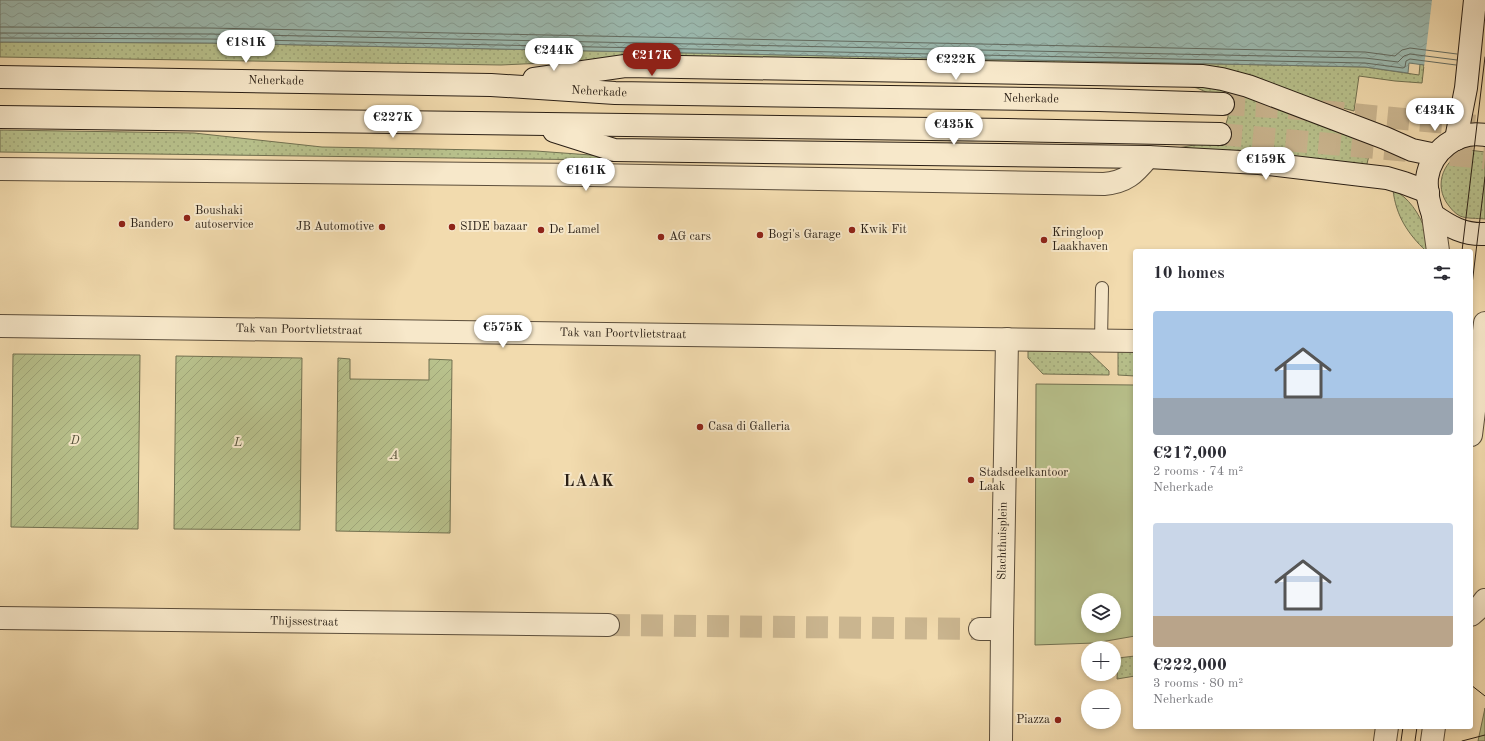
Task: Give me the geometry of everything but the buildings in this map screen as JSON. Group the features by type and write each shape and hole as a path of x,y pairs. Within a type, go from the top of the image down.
{"main road":[{"path":"1456,139 1466,88 1475,0"},
{"path":"491,85 617,66 1203,76 1248,86 1385,138 1412,150 1436,155"},
{"name":"Neherkade","path":"0,77 491,85 615,93 1098,100 1223,104"},
{"path":"0,117 1220,134"},
{"path":"532,124 614,150 1148,157 1259,163 1370,176 1396,180 1428,192"},
{"path":"1438,249 1428,192 1428,172 1436,155 1446,144 1472,134 1485,135"},
{"path":"0,169 598,175 1104,184 1121,181 1130,176 1148,157"},
{"path":"1433,215 1460,231 1474,234 1485,234"},
{"name":"Tak van Poortvlietstraat","path":"0,326 1007,339"},
{"path":"1473,420 1485,329"},
{"path":"1007,339 1133,341"},
{"name":"Slachthuisplein","path":"1001,741 1007,339"},
{"path":"1473,612 1479,608 1485,600"},
{"name":"Thijssestraat","path":"0,618 608,625"},
{"path":"980,629 1002,629"},
{"path":"1432,741 1434,729"}],"lane":[{"path":"1101,340 1102,288"}],"green space":[{"path":"0,42 208,43 1365,67 1419,75 1420,64 1424,65 1422,83 1359,76 1354,111 1316,101 1268,84 609,60 501,65 0,57"},
{"path":"1179,84 1230,91 1372,143 1366,168 1178,148 1205,143 1225,127 1228,117 1228,113 1213,95 1197,88"},
{"path":"0,130 194,133 322,147 536,151 604,156 604,160 0,152"},
{"path":"1469,150 1485,152 1485,219 1466,218 1457,214 1449,206 1441,189 1443,173 1447,165 1460,154"},
{"path":"1393,190 1409,201 1413,206 1425,229 1428,249 1424,249 1408,231 1400,216"},
{"path":"1028,351 1089,352 1109,371 1109,375 1043,374 1028,358"},
{"path":"1118,352 1133,352 1133,376 1118,375"},
{"name":"D","path":"13,354 140,355 138,529 11,527"},
{"name":"L","path":"176,356 302,358 300,530 174,529"},
{"name":"A","path":"338,358 350,359 350,379 429,380 429,359 452,360 450,533 336,531"},
{"path":"1036,384 1133,385 1133,636 1106,641 1081,641 1081,643 1035,645"},
{"path":"1133,656 1133,676 1121,678 1121,658"},
{"path":"1485,708 1485,741 1478,741"}],"water":[{"path":"0,0 1485,0 1485,73 1409,63 1408,73 1365,67 208,43 0,42"}],"pier":[{"path":"1432,0 1485,0 1485,75 1424,67"}],"tunnel":[{"path":"1223,104 1288,108 1478,126"},
{"path":"1220,134 1485,158"},
{"path":"608,625 980,629"}],"tram line":[{"path":"1462,249 1485,57"},
{"path":"1473,276 1485,177"},
{"path":"1473,687 1485,696"},
{"path":"1401,741 1403,729"},
{"path":"1415,741 1417,729"},
{"path":"1462,741 1485,735"}],"place":[{"name":"Boushaki autoservice","path":"187,218"},
{"name":"Bandero","path":"122,224"},
{"name":"JB Automotive","path":"382,227"},
{"name":"SIDE bazaar","path":"452,227"},
{"name":"De Lamel","path":"541,230"},
{"name":"Kwik Fit","path":"852,230"},
{"name":"Bogi's Garage","path":"760,235"},
{"name":"AG cars","path":"661,237"},
{"name":"Kringloop Laakhaven","path":"1044,240"},
{"name":"Casa di Galleria","path":"700,427"},
{"name":"Stadsdeelkantoor Laak","path":"971,480"},
{"name":"Piazza","path":"1058,720"}],"district":[{"name":"LAAK","path":"589,482"}]}
